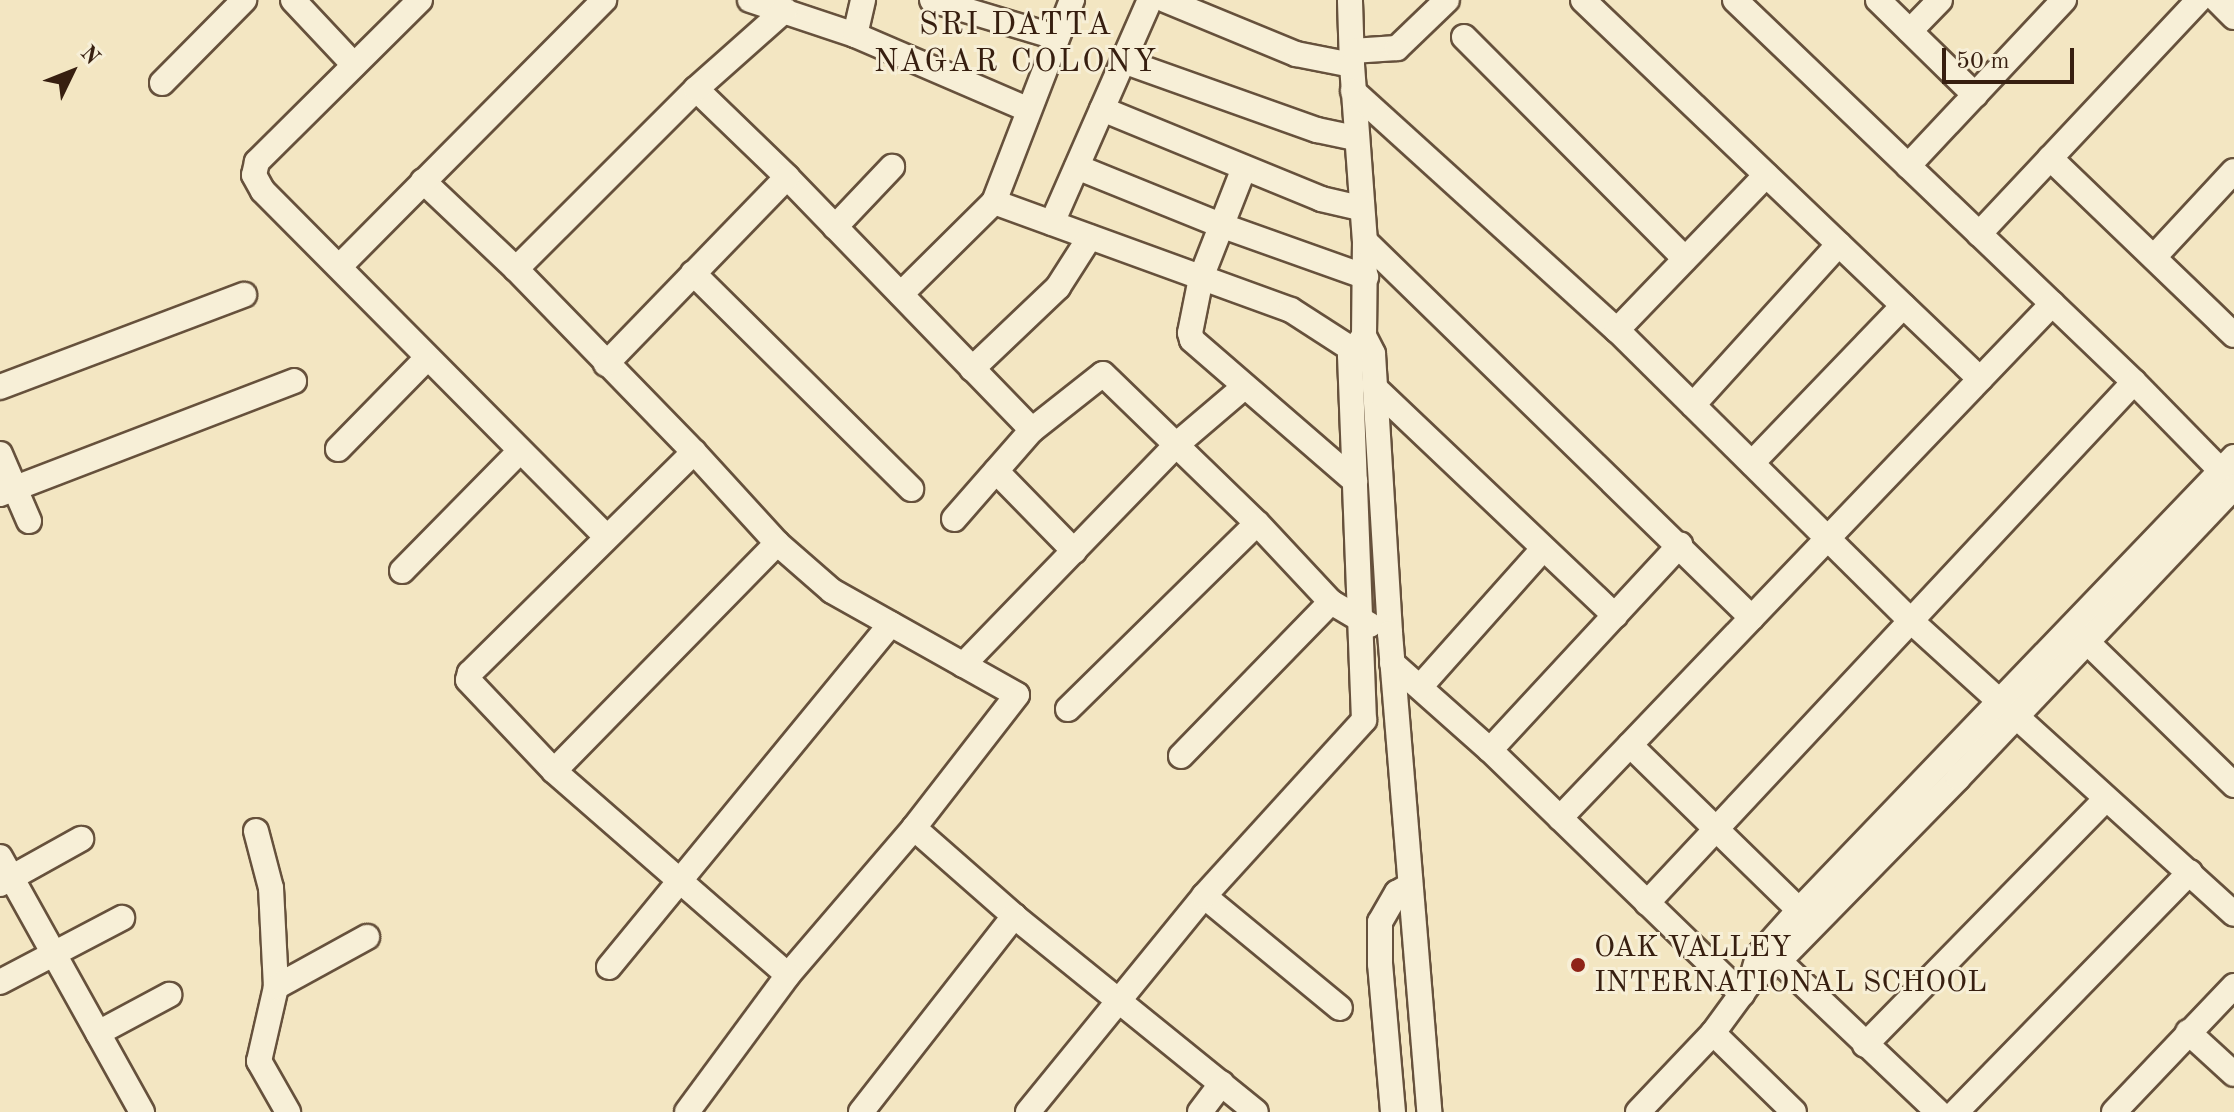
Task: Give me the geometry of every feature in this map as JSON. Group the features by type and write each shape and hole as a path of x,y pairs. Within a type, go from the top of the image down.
{"street":[{"path":"162,83 244,0"},
{"path":"293,0 354,65"},
{"path":"420,0 257,162 254,175 263,191 606,537"},
{"path":"340,266 604,0"},
{"path":"750,0 855,35 1029,110"},
{"path":"855,35 863,0"},
{"path":"932,0 994,9 1055,37"},
{"path":"901,294 994,202 1055,37 1072,0"},
{"path":"1052,223 1150,0"},
{"path":"1165,0 1306,56 1352,58 1397,48 1447,0"},
{"path":"1028,1112 1204,896 1364,720 1375,627 1366,493 1350,355 1358,343 1366,277 1350,0"},
{"path":"1583,0 1980,379"},
{"path":"1735,0 2231,475"},
{"path":"1878,0 1975,95"},
{"path":"1910,31 1940,0"},
{"path":"1908,166 2064,0"},
{"path":"1979,234 2199,0"},
{"path":"2217,0 2234,17"},
{"path":"516,269 696,89 785,10"},
{"path":"1464,37 1685,259"},
{"path":"1123,61 1317,130 1356,138"},
{"path":"696,89 787,177 1032,430"},
{"path":"1353,91 1617,330 1911,621 2234,914"},
{"path":"1102,109 1321,199 1360,208"},
{"path":"2050,158 2154,257 2229,320"},
{"path":"835,227 892,167"},
{"path":"1077,167 1223,226 1366,277"},
{"path":"1244,168 1201,278 1190,333 1192,340 1366,493"},
{"path":"2154,257 2234,171"},
{"path":"1617,330 1766,175"},
{"path":"606,364 787,177"},
{"path":"423,181 516,269 694,452 777,543 832,591 1017,695 914,828 788,975 687,1112"},
{"path":"994,202 1291,310 1358,343 1373,354 1375,388 1366,493"},
{"path":"972,369 1058,287 1090,237"},
{"path":"1365,241 1752,618"},
{"path":"1693,405 1839,244"},
{"path":"693,273 911,489"},
{"path":"0,387 244,295"},
{"path":"1560,818 2052,304"},
{"path":"1752,463 1903,306"},
{"path":"338,449 427,358"},
{"path":"954,519 1032,430 1103,374 1257,523 1331,602 1375,627 1392,663 1429,1112"},
{"path":"7,492 294,381"},
{"path":"1647,903 2134,382"},
{"path":"963,665 1176,445 1243,388"},
{"path":"1375,388 1615,616"},
{"path":"402,571 519,452"},
{"path":"694,452 470,673 468,680 554,771 788,975"},
{"path":"0,454 7,492 29,521"},
{"path":"996,471 1074,551"},
{"path":"1639,1112 1713,1033 1746,988 1779,961 2087,642 2231,475"},
{"path":"1746,988 1758,956 1799,910 1998,701 2231,475"},
{"path":"1068,709 1257,523"},
{"path":"554,771 777,543"},
{"path":"1490,750 1680,545"},
{"path":"1420,687 1543,549"},
{"path":"1181,756 1331,602"},
{"path":"609,967 683,881 891,624"},
{"path":"2087,642 2234,785"},
{"path":"1392,663 1490,750 1647,903 1746,988"},
{"path":"1630,745 1799,910"},
{"path":"1865,1045 2106,799"},
{"path":"914,828 1014,916 1256,1112"},
{"path":"256,831 271,888 276,987 259,1061 288,1112"},
{"path":"81,839 4,873 54,954 142,1112"},
{"path":"1956,1112 2190,872"},
{"path":"1393,1112 1380,964 1380,922 1397,893 1409,886"},
{"path":"1204,896 1340,1008"},
{"path":"861,1112 1014,916"},
{"path":"0,982 122,918"},
{"path":"276,987 367,937"},
{"path":"1779,961 1938,1112"},
{"path":"2114,1112 2234,986"},
{"path":"98,1033 169,995"},
{"path":"2188,1032 2234,1074"},
{"path":"1713,1033 1794,1112"},
{"path":"1200,1112 1222,1083"}],"place":[{"name":"OAK VALLEY INTERNATIONAL SCHOOL","path":"1578,965"}],"district":[{"name":"SRI DATTA NAGAR COLONY","path":"1016,46"}]}
